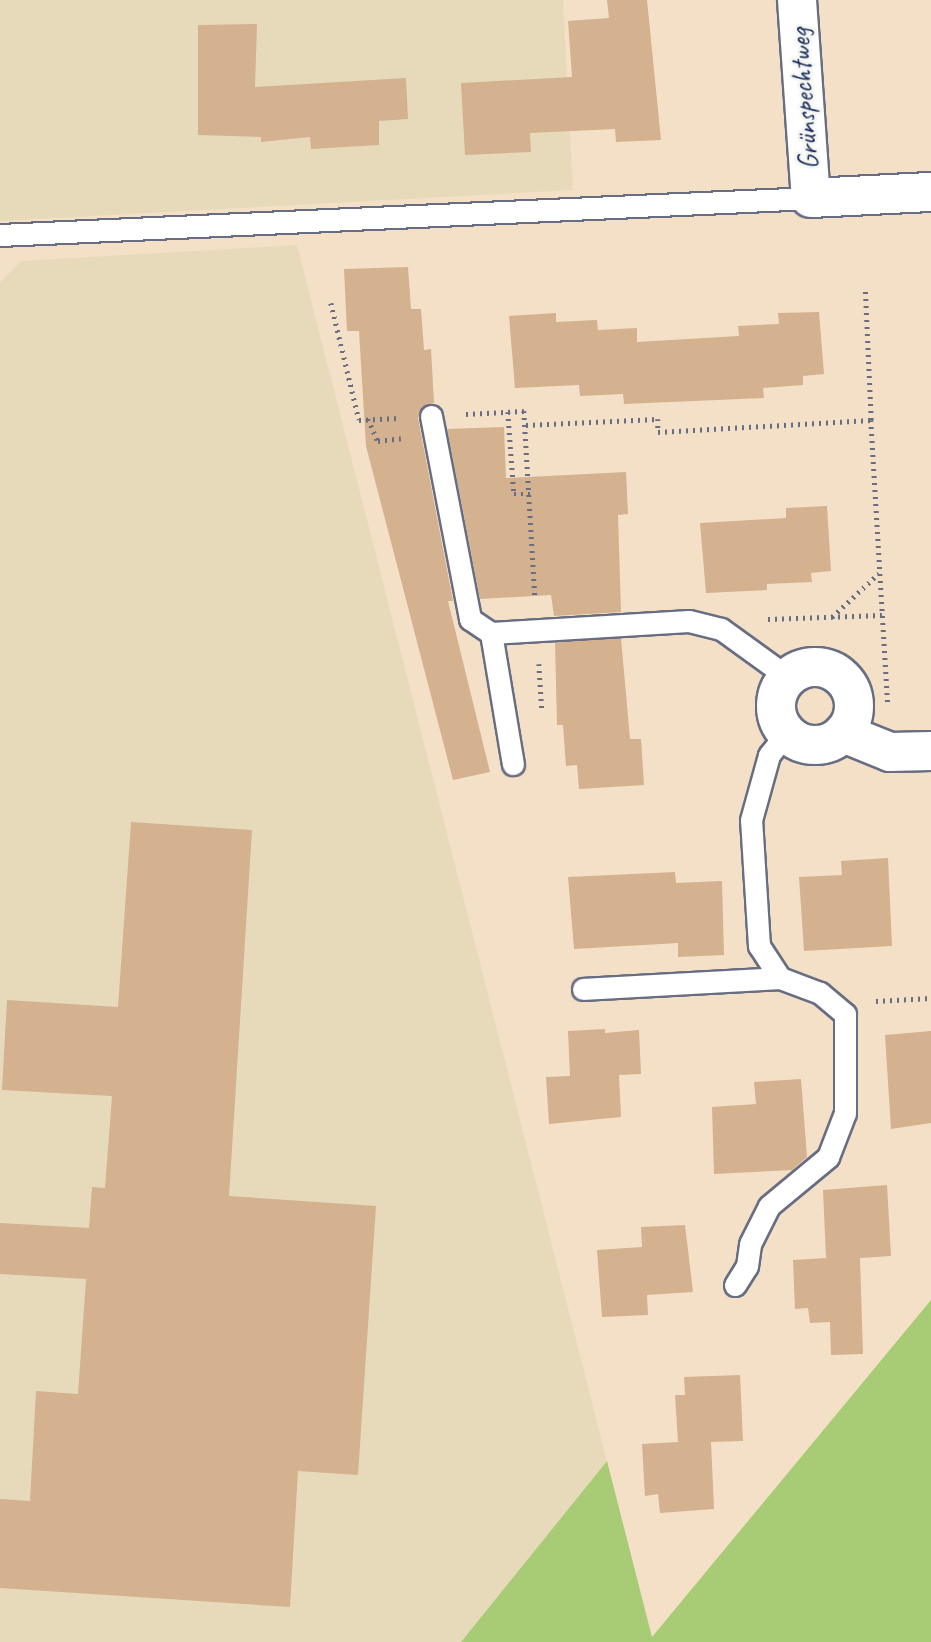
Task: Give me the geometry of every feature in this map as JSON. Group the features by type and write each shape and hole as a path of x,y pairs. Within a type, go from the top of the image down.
{"street":[{"name":"Grünspechtweg","path":"797,0 811,198"},
{"path":"811,198 931,192"},
{"path":"812,668 837,674 852,696 850,722 844,733 821,745 797,741 787,733 779,723 776,698 789,678 812,668"},
{"path":"844,733 890,752 931,751"}],"lane":[{"path":"0,235 811,198"},
{"path":"431,416 470,619 491,634 689,621 721,629 789,678"},
{"path":"491,634 513,764"},
{"path":"780,978 759,946 751,820 769,755 787,733"},
{"path":"583,989 780,978 820,993 845,1014 845,1114 836,1142 828,1157 769,1206 750,1244 747,1266 735,1285"}],"path":[{"path":"865,289 890,752"},
{"path":"508,412 514,495 530,494"},
{"path":"368,419 378,442 408,437"},
{"path":"528,475 526,425 658,419 658,432 871,419"},
{"path":"832,617 880,573"},
{"path":"754,619 882,615"},
{"path":"832,1003 931,998"}],"shaded area":[{"path":"0,0 563,0 573,190 0,221"},
{"path":"297,245 607,1461 461,1642 0,1642 0,282 21,261"}],"green space":[{"path":"931,1300 931,1642 461,1642 607,1461 652,1637"}],"building":[{"path":"607,0 647,0 661,140 616,142 615,129 530,133 531,152 465,155 461,83 572,77 568,21 609,18"},
{"path":"257,24 255,87 406,78 408,119 379,121 379,145 311,149 310,137 261,142 261,137 198,135 198,25"},
{"path":"408,267 411,309 421,309 424,350 431,349 434,403 422,407 418,418 453,601 448,601 490,772 453,780 366,446 359,331 347,331 344,269"},
{"path":"819,312 824,374 803,376 803,385 763,388 764,398 624,404 623,394 580,396 579,385 515,388 509,316 556,313 556,322 597,320 598,330 637,328 637,342 739,336 738,326 779,324 778,313"},
{"path":"504,427 506,478 626,472 628,514 618,515 621,612 554,616 551,595 480,599 447,429"},
{"path":"827,506 831,571 811,573 812,582 767,584 767,590 706,593 700,523 786,518 786,508"},
{"path":"621,638 630,739 641,739 644,785 579,789 577,765 566,766 563,725 557,725 555,642"},
{"path":"131,822 252,830 229,1196 376,1206 358,1475 298,1471 290,1607 0,1588 0,1499 30,1501 36,1391 78,1394 86,1279 0,1274 0,1223 89,1228 92,1187 105,1188 112,1096 2,1090 7,1000 118,1007"},
{"path":"888,858 892,946 804,951 799,877 842,875 841,861"},
{"path":"675,872 676,883 722,881 724,955 678,957 678,943 574,949 568,877"},
{"path":"605,1029 605,1033 639,1030 641,1074 619,1075 621,1117 549,1124 546,1077 570,1076 568,1031"},
{"path":"931,1031 931,1123 891,1129 885,1035"},
{"path":"801,1079 807,1157 792,1170 714,1174 712,1107 756,1104 754,1082"},
{"path":"887,1185 891,1256 860,1258 863,1354 831,1355 830,1322 810,1323 808,1308 795,1309 793,1260 826,1258 823,1190"},
{"path":"685,1225 693,1292 647,1295 648,1315 602,1317 597,1250 642,1247 641,1227"},
{"path":"740,1375 743,1441 711,1442 714,1509 660,1513 658,1494 645,1496 642,1444 678,1442 675,1395 685,1395 684,1377"}]}
